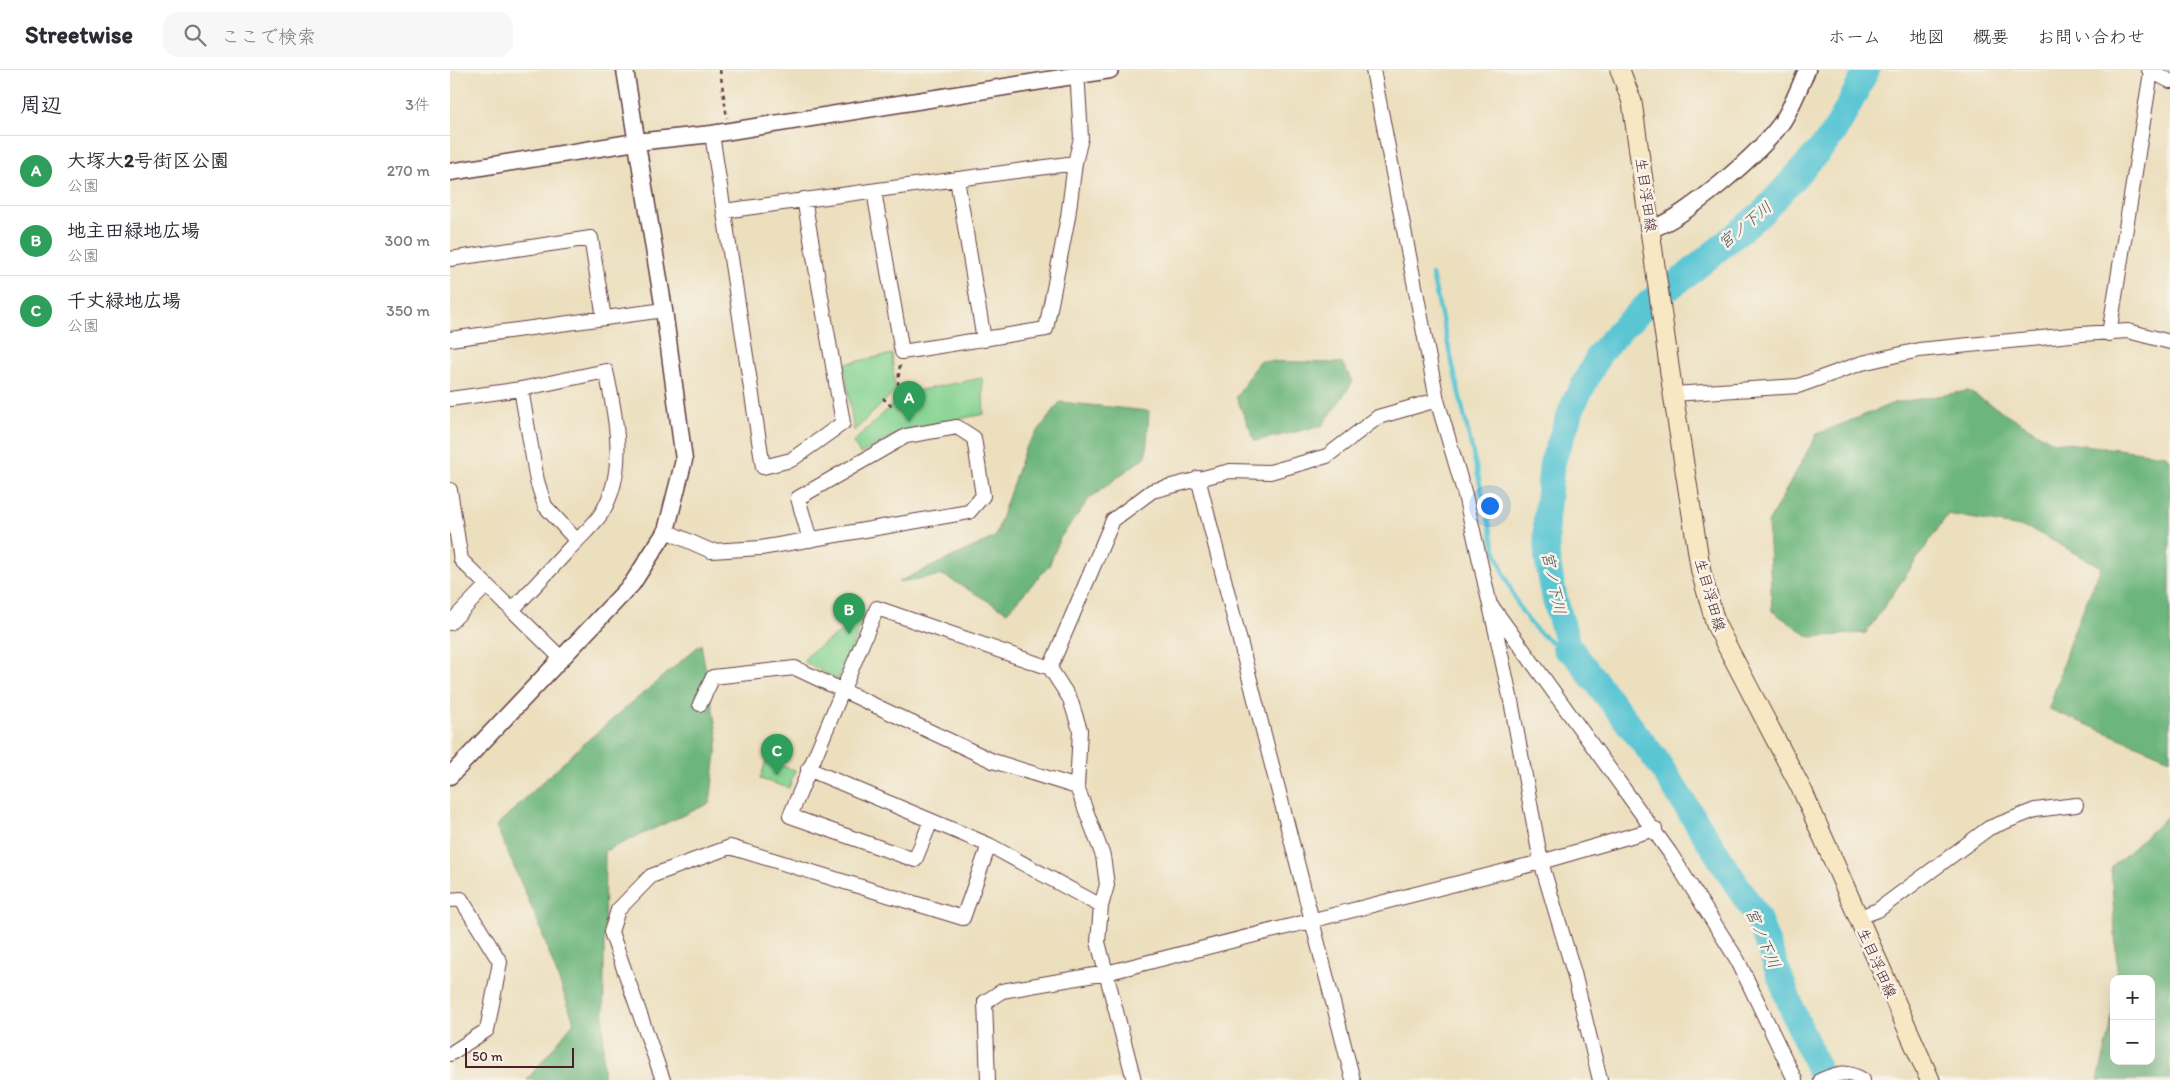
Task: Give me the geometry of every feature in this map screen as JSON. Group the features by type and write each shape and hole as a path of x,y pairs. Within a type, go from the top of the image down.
{"main road":[{"name":"生目浮田線","path":"1620,70 1632,102 1673,394 1701,572 1716,625 1803,792 1930,1080"}],"street":[{"path":"450,776 632,584 666,531 684,460 664,310 625,70"},
{"path":"450,172 636,142 712,134 1078,72 1110,70"},
{"path":"1373,70 1437,400 1465,495 1511,701 1541,862 1574,973 1600,1080"},
{"path":"1651,229 1665,224 1682,213 1722,182 1754,153 1783,120 1807,70"},
{"path":"2109,334 2150,71 2170,81"},
{"path":"874,192 902,352 1046,329 1081,138 1078,72"},
{"path":"712,134 763,466 792,460 844,423 804,199"},
{"path":"724,211 1075,163"},
{"path":"957,179 984,340"},
{"path":"450,259 591,238 604,318"},
{"path":"450,339 664,310"},
{"path":"1673,394 1798,386 1862,363 1919,350 2128,331 2170,342"},
{"path":"450,399 521,388 606,371 615,414 617,462 610,493 601,514 512,610"},
{"path":"521,388 537,481 545,506 577,541"},
{"path":"1050,668 1113,520 1152,491 1230,471 1270,472 1327,456 1378,416 1437,400"},
{"path":"666,531 711,551 761,548 810,540 969,512 982,496 974,438 957,428 906,436 798,498 810,540"},
{"path":"1198,478 1353,1080"},
{"path":"450,490 461,560 561,658"},
{"path":"450,623 486,586"},
{"path":"1488,601 1655,829 1738,961 1795,1080"},
{"path":"931,820 915,860 790,816 808,769 877,608 1050,668 1070,699 1080,730 1077,787 1103,856 1107,885 1101,906 1098,942 1134,1080"},
{"path":"700,704 713,677 795,668 993,761 1077,787"},
{"path":"808,769 989,845 1101,906"},
{"path":"1857,918 1878,910 1989,828 2035,810 2076,805"},
{"path":"988,1080 985,1002 1002,991 1106,973 1541,862 1655,829"},
{"path":"662,1080 611,932 618,910 651,876 730,847 963,918 989,845"},
{"path":"450,900 461,899 500,962 487,1030 452,1049"},
{"path":"1821,1080 1838,1074 1851,1073 1863,1080"}],"path":[{"path":"720,70 729,130"},
{"path":"897,393 902,352"},
{"path":"883,398 893,408"}],"green space":[{"path":"892,354 895,391 854,431 844,364"},
{"path":"1259,361 1342,363 1353,382 1322,426 1255,441 1236,397"},
{"path":"982,378 984,414 905,430 860,454 853,442 905,393"},
{"path":"1968,391 2051,441 2166,455 2170,460 2170,759 2049,709 2070,641 2101,567 2031,529 1948,514 1866,633 1810,637 1772,611 1768,523 1817,434 1894,403"},
{"path":"1060,402 1149,411 1146,456 1089,499 1060,538 1049,566 1007,612 943,575 898,582 995,537 1025,448"},
{"path":"866,615 838,680 803,661 811,652"},
{"path":"701,644 718,738 710,803 605,851 603,1080 527,1080 574,1022 538,922 496,826 581,746"},
{"path":"766,761 795,770 789,788 760,779"},
{"path":"2170,814 2170,1080 2098,1080 2110,1031 2110,1065 2155,1065 2155,975 2116,975 2117,966 2111,868"}],"waterway":[{"name":"宮ノ下川","path":"1823,1080 1796,1019 1757,916 1655,758 1573,652 1565,648 1567,640 1555,600 1547,558 1546,519 1552,463 1574,403 1600,353 1622,328 1652,300 1686,276 1764,211 1826,143 1839,124 1867,70"},
{"path":"1432,275 1495,549 1512,593 1528,620 1538,632 1565,648"}],"place":[{"name":"大塚大2号街区公園","path":"909,422"},
{"name":"地主田緑地広場","path":"849,634"},
{"name":"千丈緑地広場","path":"777,775"}]}
